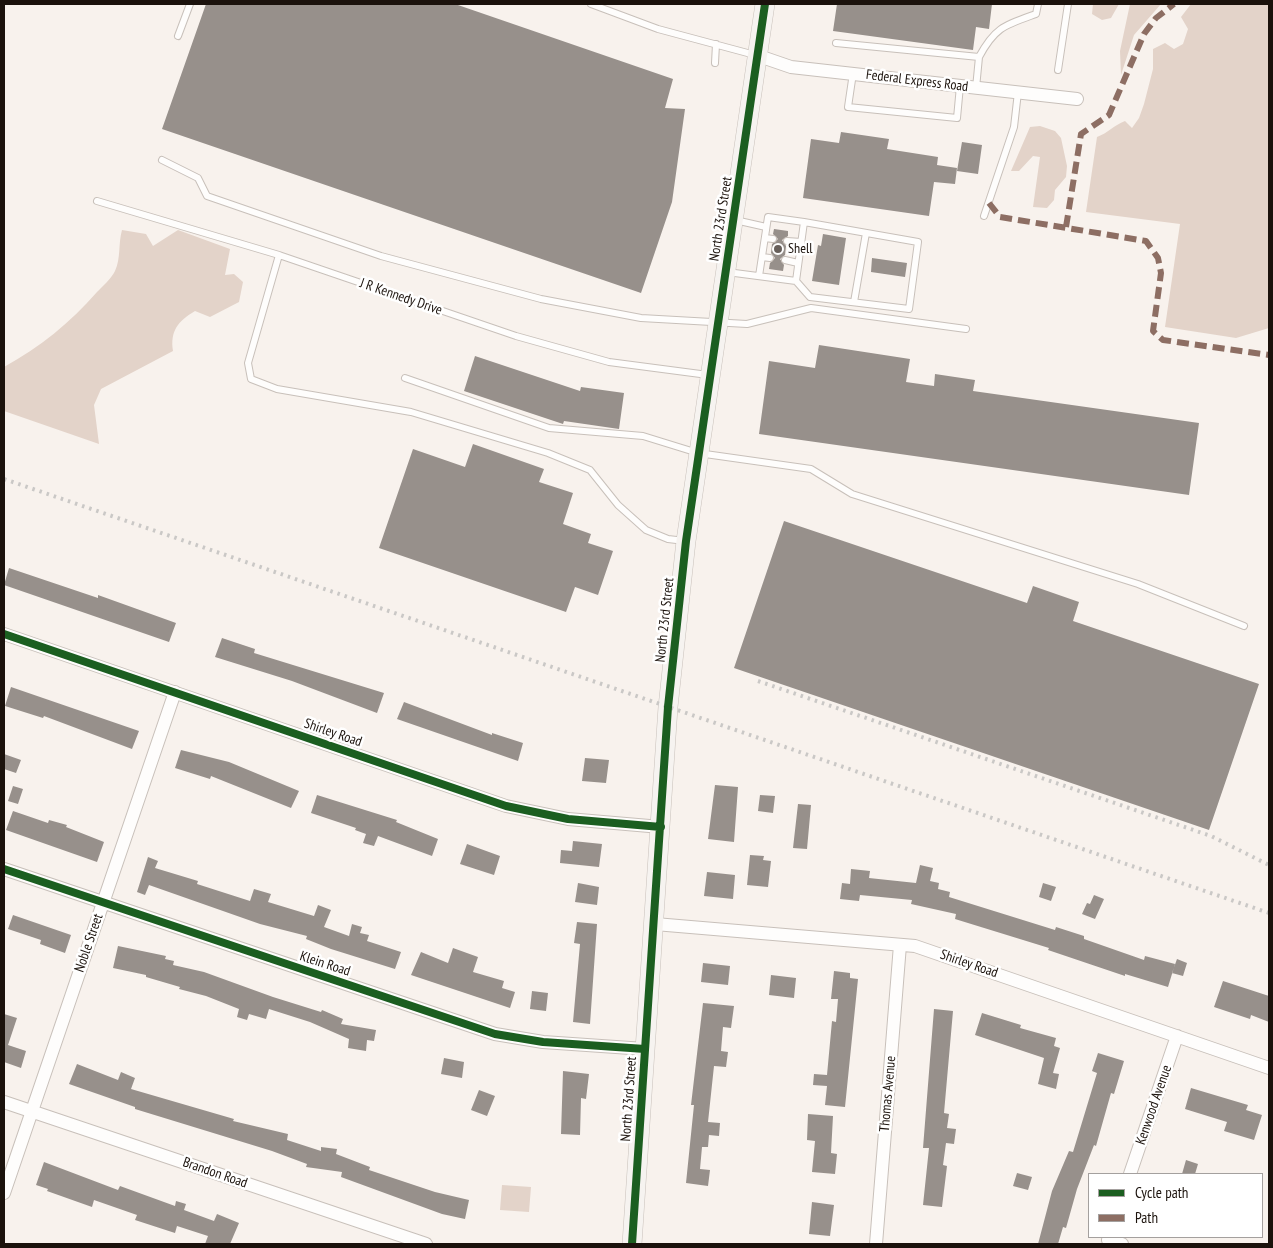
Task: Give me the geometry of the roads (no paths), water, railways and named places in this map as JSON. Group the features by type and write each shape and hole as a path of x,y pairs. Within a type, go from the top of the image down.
{"main road":[{"name":"North 23rd Street","path":"632,1244 668,707 686,541 698,453 759,56 765,4"}],"street":[{"name":"Federal Express Road","path":"759,56 791,67 1077,99"},
{"name":"Shirley Road","path":"4,634 506,806 568,819 661,827"},
{"name":"Noble Street","path":"4,1194 175,692"},
{"name":"Klein Road","path":"4,869 102,904 495,1034 543,1042 645,1049"},
{"name":"Shirley Road","path":"654,924 900,944 935,952 1269,1068"},
{"name":"Thomas Avenue","path":"876,1244 900,944"},
{"name":"Kenwood Avenue","path":"1130,1173 1178,1036"},
{"name":"Brandon Road","path":"4,1102 426,1244"},
{"path":"1107,1240 1122,1244"}],"lane":[{"path":"178,36 190,4"},
{"path":"591,4 658,28 759,56"},
{"path":"976,88 979,58 990,37 1011,23 1036,14 1038,4"},
{"path":"1058,70 1068,4"},
{"path":"836,43 979,58"},
{"path":"715,63 716,44"},
{"path":"853,73 848,107 957,118 960,86"},
{"path":"984,216 1014,127 1018,92"},
{"path":"162,160 198,178 207,196 381,256 541,299 641,318 747,324 812,308 966,329"},
{"name":"J R Kennedy Drive","path":"97,201 279,255 516,336 609,362 709,375"},
{"path":"726,271 759,276 796,281 810,297 909,309 918,242 768,217 759,276"},
{"path":"734,220 766,227"},
{"path":"796,281 804,222"},
{"path":"854,302 866,233"},
{"path":"765,238 773,239"},
{"path":"787,241 801,242"},
{"path":"279,255 248,363 251,379 277,389 411,412 548,453 590,470 618,505 646,530 668,539 686,541"},
{"path":"762,257 770,258"},
{"path":"785,260 798,263"},
{"path":"405,378 549,428 643,436 698,453 811,469 852,494 1138,584 1244,626"}],"railway":[{"path":"4,479 1269,913"},
{"path":"758,681 1211,836 1269,865"}],"place":[{"name":"Shell","path":"778,249"}]}
